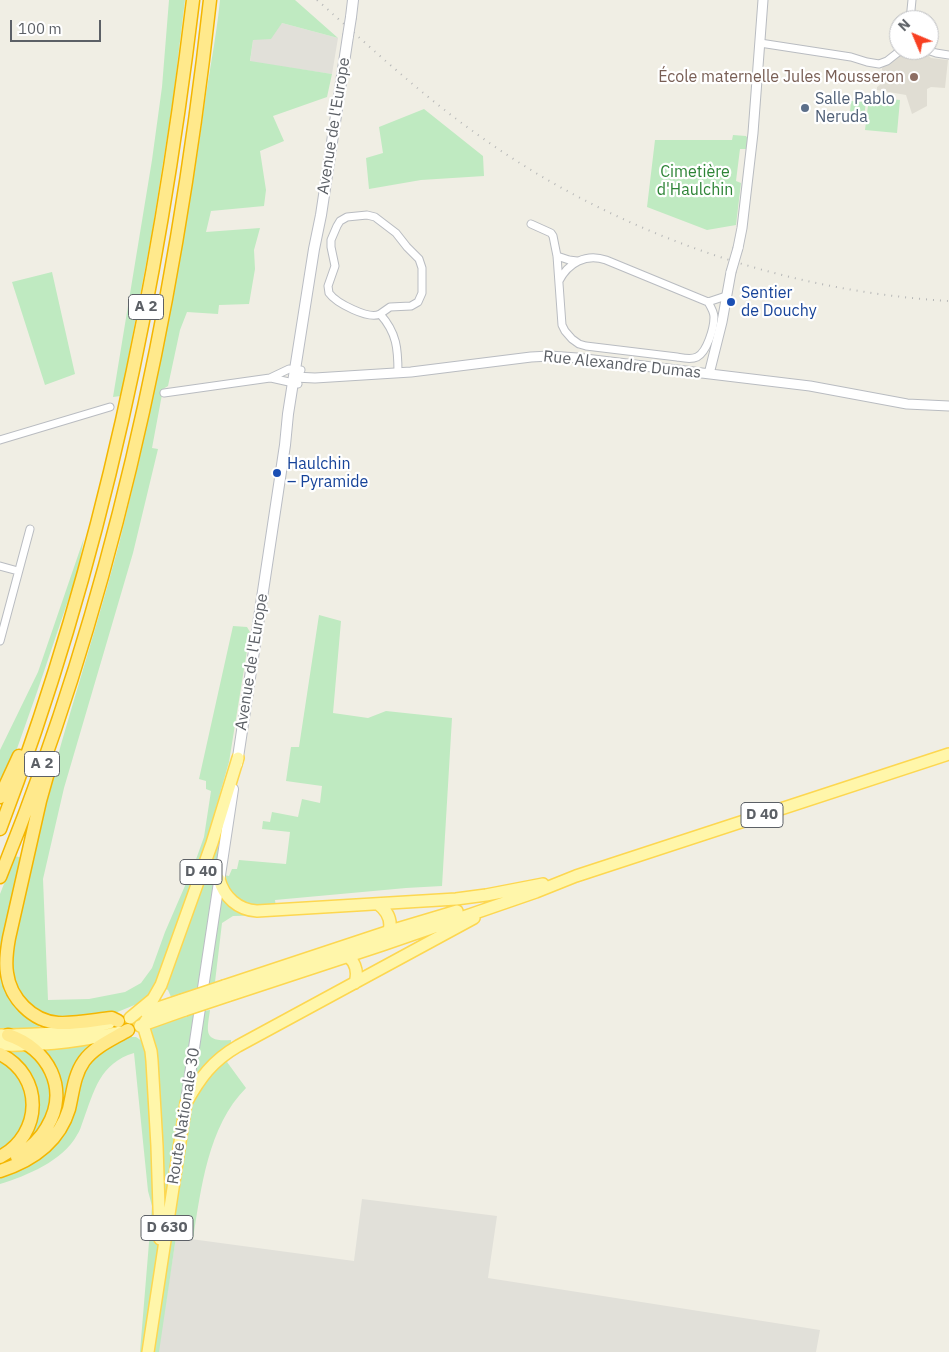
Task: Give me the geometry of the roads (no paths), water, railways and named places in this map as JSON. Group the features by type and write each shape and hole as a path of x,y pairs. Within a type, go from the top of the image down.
{"highway":[{"name":"A 2","path":"0,828 31,745 62,649 82,582 106,489 141,333 170,172 193,0"},
{"name":"A 2","path":"0,877 43,763 79,655 115,526 153,365 182,204 210,0"},
{"path":"0,797 62,649"},
{"path":"0,1172 27,1160 41,1151 52,1140 69,1108 77,1073 84,1060 125,1023 112,1018 61,1023 51,1022 38,1017 17,1000 6,972 9,938 36,819 69,700 79,655"},
{"path":"0,1168 21,1155 39,1139 48,1126 55,1108 56,1091 53,1074 46,1061 20,1039 4,1035"},
{"path":"0,1054 13,1063 24,1075 30,1088 33,1103 32,1118 26,1132 13,1148 0,1157"}],"main road":[{"name":"Avenue de l'Europe","path":"219,879 285,444 291,422 313,290 321,215 353,0"},
{"name":"D 40","path":"226,991 382,945 576,876 949,754"},
{"name":"D 40","path":"125,1023 153,999 161,985 212,843 238,758"},
{"name":"D 40","path":"4,1035 44,1033 125,1023 143,1025 184,1005 390,931 547,883 576,876"},
{"path":"219,879 223,889 233,902 253,910 472,897 547,883"},
{"name":"Route Nationale 30","path":"148,1352 219,879"},
{"name":"D 40","path":"186,1103 203,1075 227,1053 470,921 524,896"},
{"path":"378,904 385,910 391,924 390,931 382,945"},
{"name":"D 40","path":"325,954 339,952 348,956"},
{"path":"348,956 356,969 355,983"},
{"path":"161,985 161,997 167,1005 177,1010 184,1005"},
{"name":"D 40","path":"0,1045 29,1045 88,1039 167,1005"},
{"path":"153,1010 143,1025 151,1050 152,1061 161,1265"}],"street":[{"path":"709,374 742,228 753,133 763,0"},
{"path":"760,43 851,57 879,64 889,59"},
{"path":"367,215 375,217 394,231 420,261 422,268 422,293 418,302 411,306 390,306 380,314 371,316 344,305 329,293 328,286 335,264 331,240 336,226 345,218 367,215"},
{"path":"531,224 552,234 554,238 562,324 567,334 575,342 586,346 693,358 701,355 705,350 711,331 714,315 708,302"},
{"path":"557,256 577,261 592,257 602,258 708,302 726,296"},
{"path":"559,282 566,270 577,261"},
{"path":"380,314 390,329 398,347 398,373"},
{"path":"572,357 575,342"},
{"name":"Rue Alexandre Dumas","path":"297,377 315,378 398,373 531,357 572,357 810,386 907,404 949,406"},
{"path":"270,378 286,370 297,377"},
{"path":"164,393 270,378 297,377"},
{"path":"0,440 110,407"},
{"path":"0,640 30,529"},
{"path":"0,566 18,571"}],"railway":[{"path":"317,0 413,85 453,117 527,167 582,199 639,226 699,250 760,269 823,284 886,295 949,301"}],"place":[{"name":"École maternelle Jules Mousseron","path":"914,77"},
{"name":"Salle Pablo Neruda","path":"805,108"},
{"name":"Sentier de Douchy","path":"731,302"},
{"name":"Haulchin – Pyramide","path":"277,473"}],"park label":[{"name":"Cimetière d'Haulchin","path":"695,181"}]}
